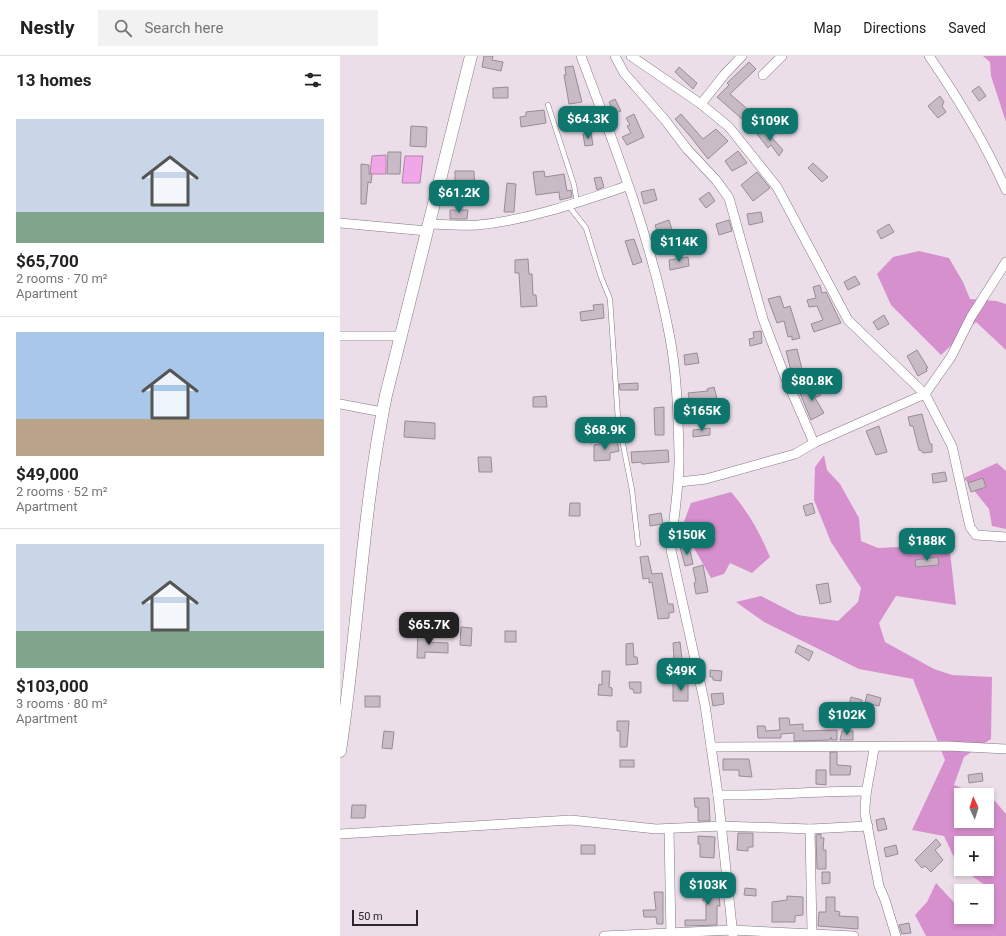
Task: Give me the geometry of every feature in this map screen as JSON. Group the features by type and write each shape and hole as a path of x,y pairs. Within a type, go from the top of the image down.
{"main road":[{"path":"340,751 351,681 375,451 382,412 471,56"}],"street":[{"path":"581,56 628,186 652,260 669,333 676,390 679,482 672,526 671,550 705,705 722,826 732,933"},
{"path":"615,56 624,73 665,120 687,149 716,180 729,198 763,319 784,374 814,443"},
{"path":"631,56 701,104 729,127 777,187 848,320 925,394 952,446 970,527 976,535 1006,537"},
{"path":"701,104 724,75 742,56"},
{"path":"763,75 782,56"},
{"path":"929,56 948,84 992,158 1006,190"},
{"path":"340,223 428,228 478,225 511,220 568,205 628,186"},
{"path":"679,482 706,479 795,454 814,443 925,394 951,357 971,317 1006,262"},
{"path":"340,336 401,336"},
{"path":"340,404 382,412"},
{"path":"874,746 873,762 866,791 865,808 879,886 896,936"},
{"path":"711,747 947,746 1006,750"},
{"path":"718,795 763,796 834,791 866,791"},
{"path":"340,834 571,820 614,826 669,829 722,826 810,829 868,826"},
{"path":"669,829 671,934"},
{"path":"810,829 812,933"},
{"path":"604,936 812,933 854,936"}],"lane":[{"path":"548,105 574,185 578,202"},
{"path":"568,205 586,228 601,277 610,299 618,419 629,474 638,544"}],"shaded area":[{"path":"983,56 1006,56 1006,122 991,76 990,62"},
{"path":"386,155 386,174 370,174 372,156"},
{"path":"405,156 423,156 420,183 402,183"},
{"path":"919,251 949,258 963,282 970,299 996,301 1006,304 1006,350 976,322 941,355 891,305 877,274 893,257"},
{"path":"824,455 827,470 840,484 859,518 861,541 878,548 921,546 926,549 949,543 956,605 896,596 879,623 885,642 934,669 952,675 992,677 991,739 964,757 954,785 962,788 954,788 954,828 994,828 994,801 1006,814 1006,936 926,936 915,915 927,902 936,883 954,902 954,924 994,924 994,884 983,884 972,876 994,876 994,836 954,836 954,857 944,836 912,830 945,760 913,679 859,669 764,622 736,602 761,596 798,615 838,621 858,602 861,588 831,542 814,500 815,467"},
{"path":"997,463 1006,471 1006,529 992,526 989,509 964,478"},
{"path":"731,492 753,523 770,557 752,573 730,563 724,574 711,578 682,527 691,503"}],"building":[{"path":"484,56 493,56 492,60 503,62 501,71 482,67"},
{"path":"749,62 756,69 730,94 758,118 750,126 717,97 729,85 727,83"},
{"path":"573,66 582,102 569,104 564,75 566,75 565,67"},
{"path":"679,67 697,83 693,89 675,72"},
{"path":"979,86 986,96 979,101 972,91"},
{"path":"508,87 508,98 493,98 493,88"},
{"path":"940,96 944,102 942,106 946,112 938,118 928,106"},
{"path":"615,99 621,111 614,114 609,102"},
{"path":"544,110 546,123 521,127 520,117 526,116 526,112"},
{"path":"634,114 644,137 627,145 622,137 631,133 627,126 630,125 626,118"},
{"path":"681,114 703,139 716,129 728,141 708,159 675,119"},
{"path":"411,126 427,127 426,147 410,146"},
{"path":"764,129 783,150 779,156 771,145 768,148 757,134"},
{"path":"591,133 593,145 585,146 583,134"},
{"path":"738,151 747,163 732,171 725,161"},
{"path":"388,152 401,152 400,174 387,174"},
{"path":"813,163 828,177 822,182 808,168"},
{"path":"361,164 369,165 369,174 372,174 371,183 368,182 366,204 361,204"},
{"path":"455,171 474,171 475,195 455,195"},
{"path":"544,171 545,177 564,174 567,191 571,190 572,197 560,200 559,192 536,195 533,172"},
{"path":"757,172 770,188 753,201 741,185"},
{"path":"601,177 604,187 597,190 594,178"},
{"path":"507,183 516,184 514,212 504,212"},
{"path":"654,189 657,200 644,204 641,192"},
{"path":"709,192 715,201 706,208 699,199"},
{"path":"450,210 468,210 467,219 450,219"},
{"path":"761,212 763,222 749,225 747,214"},
{"path":"669,220 672,230 658,234 655,225"},
{"path":"729,220 732,231 719,235 716,224"},
{"path":"889,224 894,232 881,239 877,231"},
{"path":"634,239 642,262 633,265 625,241"},
{"path":"688,257 689,266 670,270 669,260"},
{"path":"528,259 529,274 532,274 533,295 536,295 537,306 521,307 519,273 515,273 515,260"},
{"path":"855,276 860,284 848,290 844,282"},
{"path":"820,285 822,293 826,292 841,323 814,332 811,324 823,320 817,306 809,307 807,300 816,298 813,287"},
{"path":"780,296 784,308 790,306 800,338 792,340 792,336 788,337 784,321 777,323 768,299"},
{"path":"603,304 604,318 581,321 580,312 594,310 593,305"},
{"path":"884,315 889,324 878,330 873,322"},
{"path":"761,331 762,343 750,346 749,339 754,338 753,332"},
{"path":"797,349 802,369 791,371 786,351"},
{"path":"917,350 928,368 926,368 927,371 918,376 907,356"},
{"path":"697,353 699,363 685,365 684,355"},
{"path":"638,383 638,390 620,390 619,384"},
{"path":"817,385 821,395 815,398 824,413 811,420 800,393"},
{"path":"714,387 717,399 694,405 694,402 690,402 688,393 708,391 707,389"},
{"path":"546,396 547,407 533,407 533,397"},
{"path":"664,407 664,435 655,435 654,408"},
{"path":"922,414 930,444 932,444 932,452 923,453 919,450 913,426 910,426 908,417"},
{"path":"405,421 435,423 435,439 404,437"},
{"path":"879,426 887,452 876,455 866,431"},
{"path":"710,428 710,435 693,437 693,430"},
{"path":"599,432 599,442 590,443 590,433"},
{"path":"617,440 619,451 610,453 610,460 594,461 594,445"},
{"path":"668,450 669,462 642,464 641,462 632,463 631,452"},
{"path":"478,457 491,457 492,472 479,472"},
{"path":"945,472 947,481 933,483 932,474"},
{"path":"983,478 986,487 971,492 968,483"},
{"path":"570,503 580,503 580,516 569,516"},
{"path":"812,503 815,513 806,516 803,506"},
{"path":"661,513 663,524 650,526 649,515"},
{"path":"689,546 693,564 685,566 680,547"},
{"path":"648,556 652,574 662,573 668,604 673,604 674,612 669,613 669,618 658,619 652,582 649,583 649,578 643,579 640,557"},
{"path":"938,557 939,565 916,567 915,560"},
{"path":"703,565 708,592 696,594 694,583 696,582 693,568"},
{"path":"828,583 831,602 820,604 816,585"},
{"path":"461,627 472,628 471,646 460,645"},
{"path":"418,630 426,630 426,642 448,643 448,653 425,652 425,658 417,658"},
{"path":"505,631 516,631 516,642 505,642"},
{"path":"680,642 683,668 669,669 669,659 674,658 673,643"},
{"path":"633,643 634,657 637,657 638,664 626,665 626,644"},
{"path":"798,645 813,652 809,661 795,652"},
{"path":"710,670 722,671 721,681 713,680 713,677 710,677"},
{"path":"602,671 610,671 609,687 612,688 612,696 598,695 599,684 602,685"},
{"path":"629,682 641,682 641,693 634,693 633,689 630,689"},
{"path":"688,682 688,701 673,701 673,683"},
{"path":"723,693 724,704 713,706 711,694"},
{"path":"867,694 881,698 879,706 865,703"},
{"path":"365,696 380,696 380,707 365,707"},
{"path":"851,697 862,700 861,714 855,713 855,718 846,716"},
{"path":"779,718 789,718 790,725 803,724 803,731 837,730 837,740 831,740 831,737 830,740 794,741 794,733 781,734 781,738 758,738 757,726 765,726 766,731 780,730"},
{"path":"617,721 629,721 627,747 620,747 620,731 617,731"},
{"path":"384,731 394,732 392,749 382,748"},
{"path":"842,731 853,731 853,740 840,740"},
{"path":"830,752 837,752 837,765 851,766 850,775 830,775"},
{"path":"723,759 749,759 752,777 739,776 739,770 723,770"},
{"path":"620,760 634,760 634,767 620,767"},
{"path":"816,770 826,770 826,785 816,784"},
{"path":"982,773 983,781 969,783 968,775"},
{"path":"694,798 709,798 710,821 698,821 698,807 695,807"},
{"path":"352,805 366,805 365,818 351,818"},
{"path":"884,818 887,829 878,831 876,820"},
{"path":"738,833 753,833 753,847 748,847 748,851 737,850"},
{"path":"821,834 821,838 824,838 823,850 826,850 826,869 817,869 816,835"},
{"path":"698,836 715,837 714,858 700,857 700,844 698,844"},
{"path":"936,839 941,845 935,850 943,860 931,872 925,866 922,868 915,860"},
{"path":"581,845 595,845 595,854 581,854"},
{"path":"896,845 898,854 886,857 884,848"},
{"path":"822,872 830,872 830,883 822,884"},
{"path":"718,883 720,906 717,906 717,925 685,926 685,920 706,920 706,901 703,901 702,884"},
{"path":"745,888 756,889 756,896 744,895"},
{"path":"654,892 663,892 663,924 657,924 656,917 644,917 643,910 656,910"},
{"path":"787,896 803,897 803,915 795,916 795,922 772,922 772,902 787,900"},
{"path":"826,897 835,897 835,911 840,912 839,916 858,917 858,929 818,926 819,912 826,912"},
{"path":"909,923 911,933 902,934 899,925"}]}
